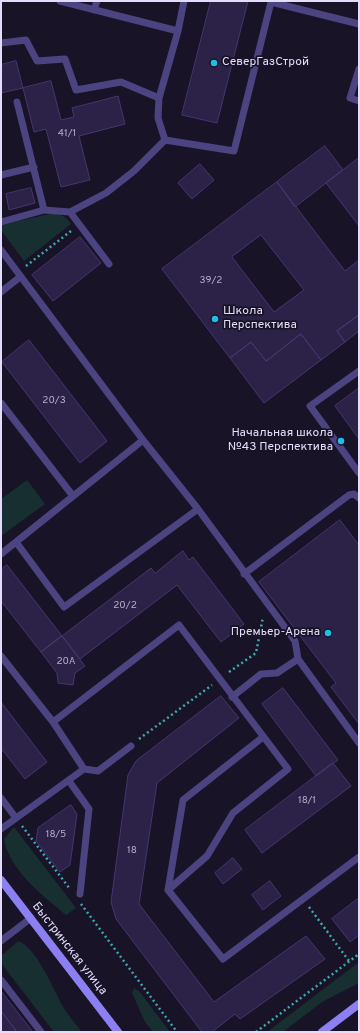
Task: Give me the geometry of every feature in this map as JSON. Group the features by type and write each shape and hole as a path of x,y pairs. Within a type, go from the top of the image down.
{"main road":[{"name":"Быстринская улица","path":"1,880 118,1032"},
{"path":"322,1032 359,1004"}],"lane":[{"path":"60,1 178,31"},
{"path":"94,10 97,1"},
{"path":"165,140 158,118 159,98 178,31 184,1"},
{"path":"165,140 234,151 271,2 359,24"},
{"path":"1,43 26,40 37,61 64,59 76,90 122,82 159,98"},
{"path":"359,69 350,98 359,101"},
{"path":"17,102 44,210"},
{"path":"1,222 44,210 70,212 106,193 134,171 165,140"},
{"path":"1,175 34,167"},
{"path":"70,212 108,264"},
{"path":"1,250 143,440 198,509 244,574 295,641 298,659 359,743"},
{"path":"1,292 19,275"},
{"path":"359,371 310,406 359,473"},
{"path":"1,403 73,496"},
{"path":"1,554 143,440"},
{"path":"244,574 348,495 354,494 359,497 359,489"},
{"path":"16,542 64,607 198,509"},
{"path":"53,722 179,625 263,738 288,769 233,813 207,856 168,890"},
{"path":"1,656 53,722 84,769"},
{"path":"232,697 261,674 277,673 298,659"},
{"path":"263,738 183,800 168,890 223,959 359,858"},
{"path":"1,829 84,769 98,771 131,746"},
{"path":"69,781 89,809 78,897"},
{"path":"1,798 16,818"},
{"path":"1,941 30,918"},
{"path":"1,980 41,1032"}],"path":[{"path":"19,275 79,224"},
{"path":"16,818 78,897 177,1032"},
{"path":"303,899 349,961"},
{"path":"256,1032 359,954"}],"green space":[{"path":"50,214 62,216 71,224 24,261 1,230 1,227 4,224"},
{"path":"27,480 45,504 1,536 1,499"},
{"path":"14,827 76,908 66,915 28,882 13,862 7,851 4,839"},
{"path":"18,941 25,945 39,961 65,1010 82,1032 54,1032 1,963 1,956"},
{"path":"359,962 359,983 322,1002 283,1032 267,1032"},
{"path":"134,988 140,992 170,1032 153,1032 145,1022 132,993"}],"building":[{"name":"СеверГазСтрой","path":"211,1 248,1 217,123 182,115"},
{"path":"16,61 23,88 1,93 1,65"},
{"path":"51,81 61,120 74,117 72,108 118,96 125,124 79,136 90,180 61,187 46,129 34,132 23,88"},
{"path":"325,146 343,170 295,207 277,182"},
{"path":"359,158 359,226 326,183"},
{"path":"200,164 214,180 192,199 178,183"},
{"path":"277,182 345,271 359,260 359,315 337,331 345,342 321,360 301,334 266,361 251,342 230,358 162,269","holes":["261,235 304,290 274,312 232,257"]},
{"path":"31,188 35,203 9,210 6,194"},
{"path":"80,237 101,263 53,301 32,275"},
{"path":"359,315 359,331 345,342 337,331"},
{"path":"301,334 321,360 264,403 230,358 251,342 266,361"},
{"path":"29,340 107,441 80,463 2,362"},
{"path":"359,388 359,439 335,406"},
{"name":"Премьер-Арена","path":"340,520 359,545 359,724 331,687 336,683 259,582"},
{"path":"183,551 189,560 193,557 244,624 221,642 177,585 80,659 62,636 151,568 155,573"},
{"path":"7,565 62,636 41,652 1,601 1,570"},
{"path":"62,636 85,666 75,673 73,685 58,683 57,673 41,652"},
{"path":"283,688 338,760 316,776 262,704"},
{"path":"221,696 239,718 157,783 139,904 214,1002 306,936 325,959 240,1019 235,1014 212,1032 202,1032 116,919 111,902 128,775 136,761"},
{"path":"1,702 47,762 25,779 1,748"},
{"path":"333,763 351,786 262,853 245,830"},
{"path":"71,805 77,814 70,865 60,872 36,841 38,828"},
{"path":"233,858 242,869 223,884 215,873"},
{"path":"270,881 281,896 263,910 252,895"},
{"path":"359,898 359,935 350,942 332,919"},
{"path":"1,991 33,1032 17,1032 1,1011"},
{"path":"1,1011 17,1032 1,1032"}],"place":[{"name":"СеверГазСтрой","path":"214,63"},
{"name":"Школа Перспектива","path":"215,319"},
{"name":"Начальная школа №43 Перспектива","path":"341,441"},
{"name":"Премьер-Арена","path":"328,633"}]}
